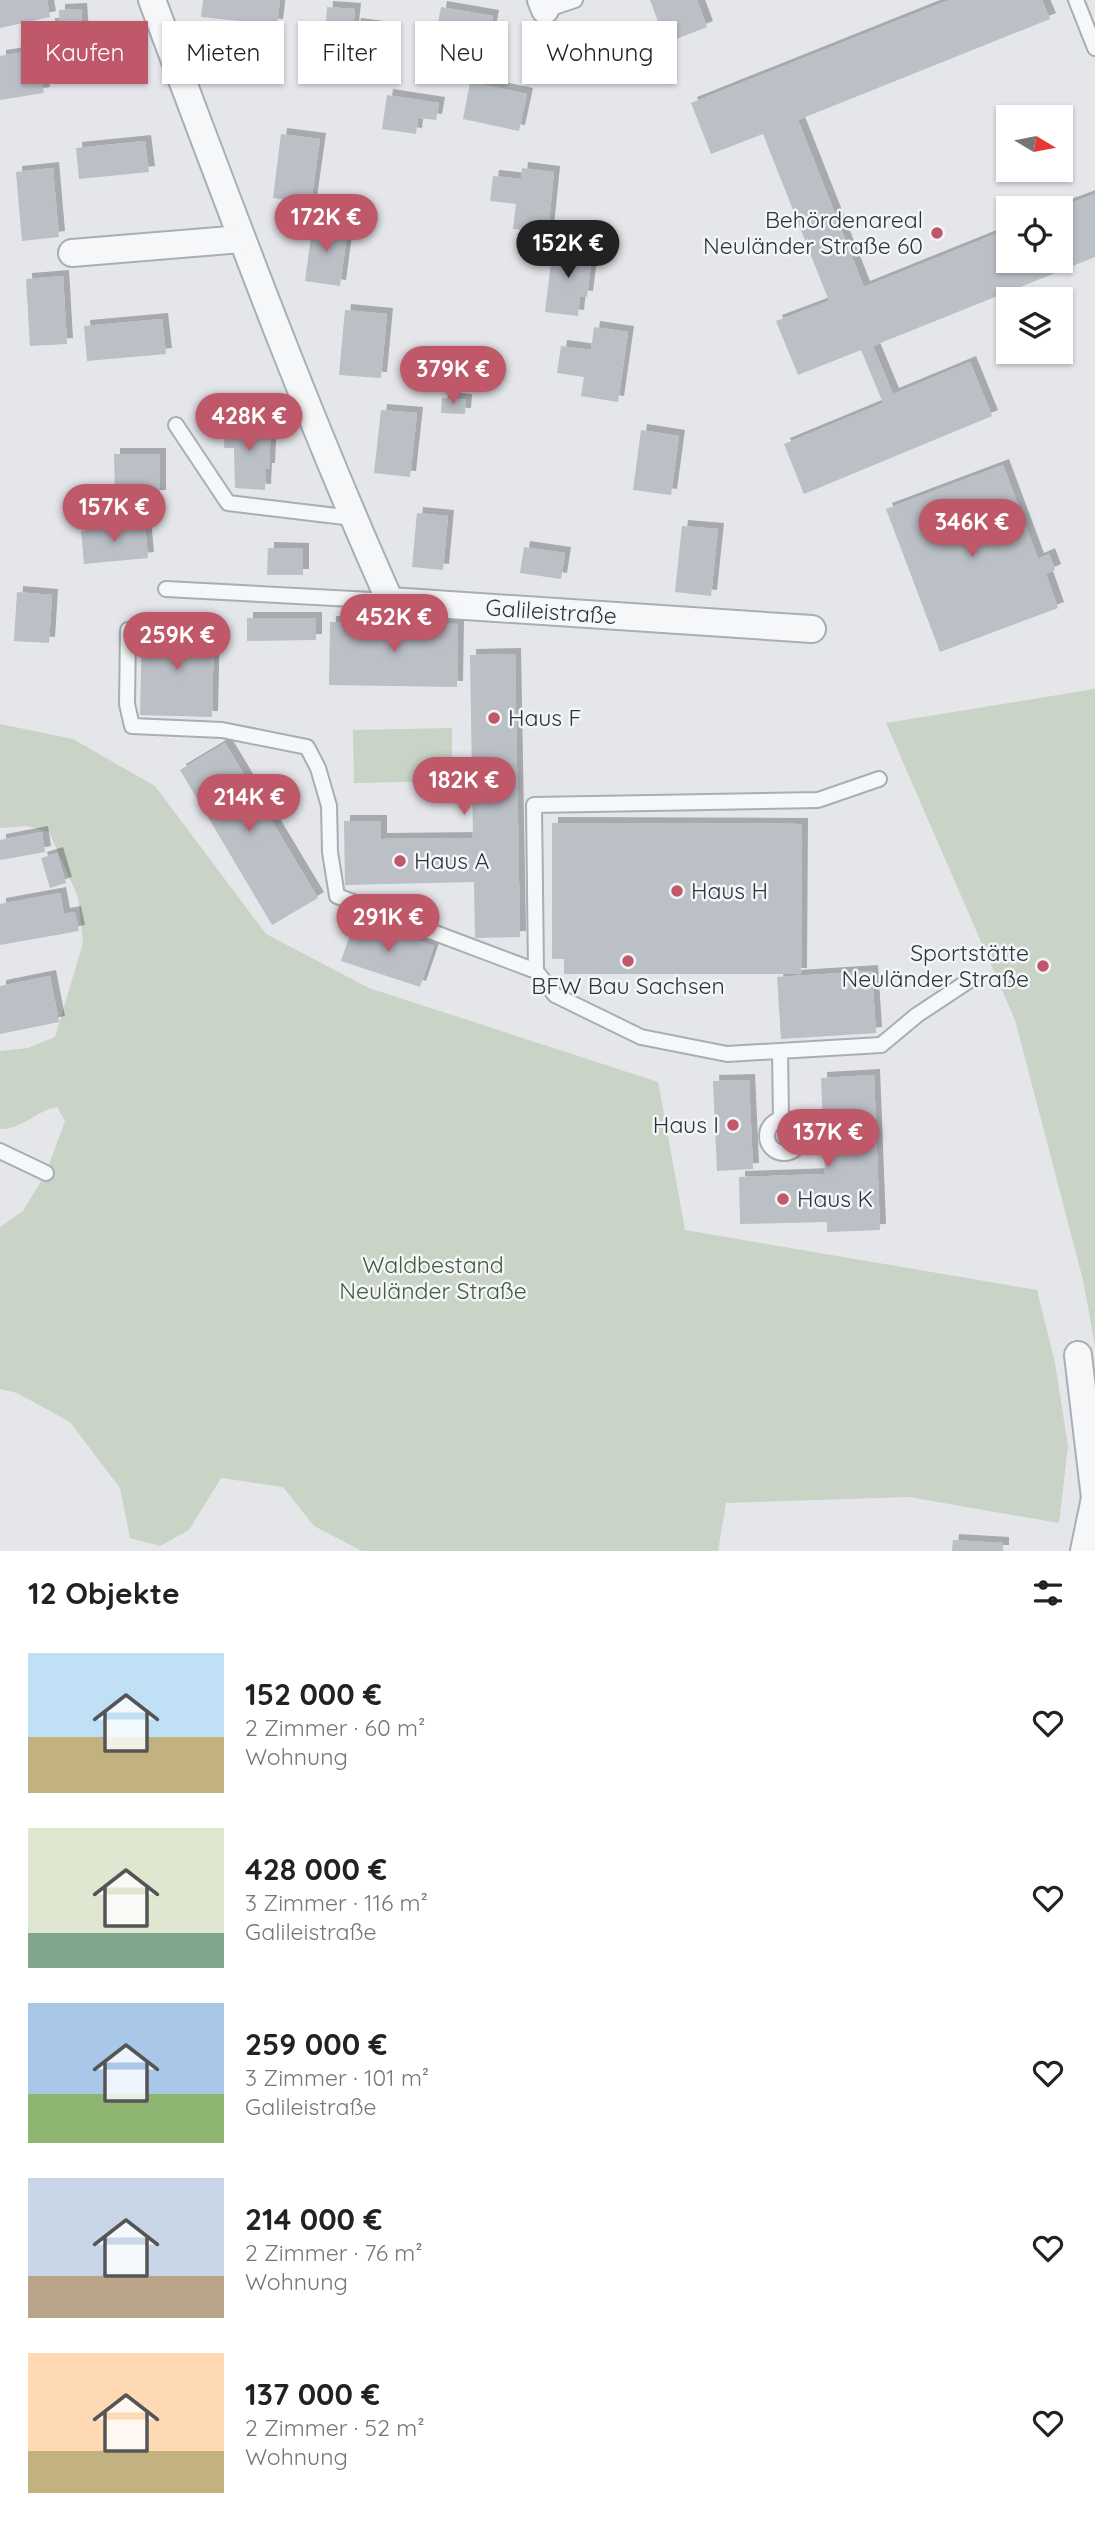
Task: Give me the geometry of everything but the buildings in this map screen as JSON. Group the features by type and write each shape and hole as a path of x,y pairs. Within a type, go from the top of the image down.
{"street":[{"path":"152,0 242,239 353,518 390,601"},
{"path":"72,253 242,239"},
{"name":"Galileistraße","path":"390,601 812,629"},
{"path":"1078,1355 1095,1498 1084,1551"}],"lane":[{"path":"543,5 575,0"},
{"path":"1076,0 1095,48"},
{"path":"176,425 228,503 353,518"},
{"path":"166,589 390,601"},
{"path":"128,630 127,704 132,726 222,730 307,747 318,768 329,806 330,852 338,896 536,971 555,995 640,1037 727,1054 881,1045 917,1015 970,980"},
{"path":"536,971 534,805 818,800 879,779"},
{"path":"780,1051 781,1119"},
{"path":"0,1151 46,1173"}],"green space":[{"name":"Sportstätte Neuländer Straße","path":"1095,689 1095,1346 1083,1280 1015,1020 886,723"},
{"name":"Waldbestand Neuländer Straße","path":"0,724 73,739 155,786 266,934 369,988 658,1082 685,1230 1037,1290 1055,1363 1068,1446 1059,1523 909,1497 726,1503 718,1551 362,1551 314,1526 283,1487 221,1478 189,1530 160,1546 130,1538 120,1488 70,1422 17,1393 0,1389 0,1227 23,1211 46,1173 65,1121 57,1107 15,1127 0,1129 0,1051 28,1048 55,1037 83,943 78,897 49,832 27,826 0,828"},
{"path":"452,728 452,781 354,783 353,730"}],"place":[{"name":"Behördenareal Neuländer Straße 60","path":"937,233"},
{"name":"Haus F","path":"494,718"},
{"name":"Haus A","path":"400,861"},
{"name":"Haus H","path":"677,891"},
{"name":"BFW Bau Sachsen","path":"628,961"},
{"name":"Sportstätte Neuländer Straße","path":"1043,966"},
{"name":"Haus I","path":"733,1125"},
{"name":"Haus K","path":"783,1199"}]}
